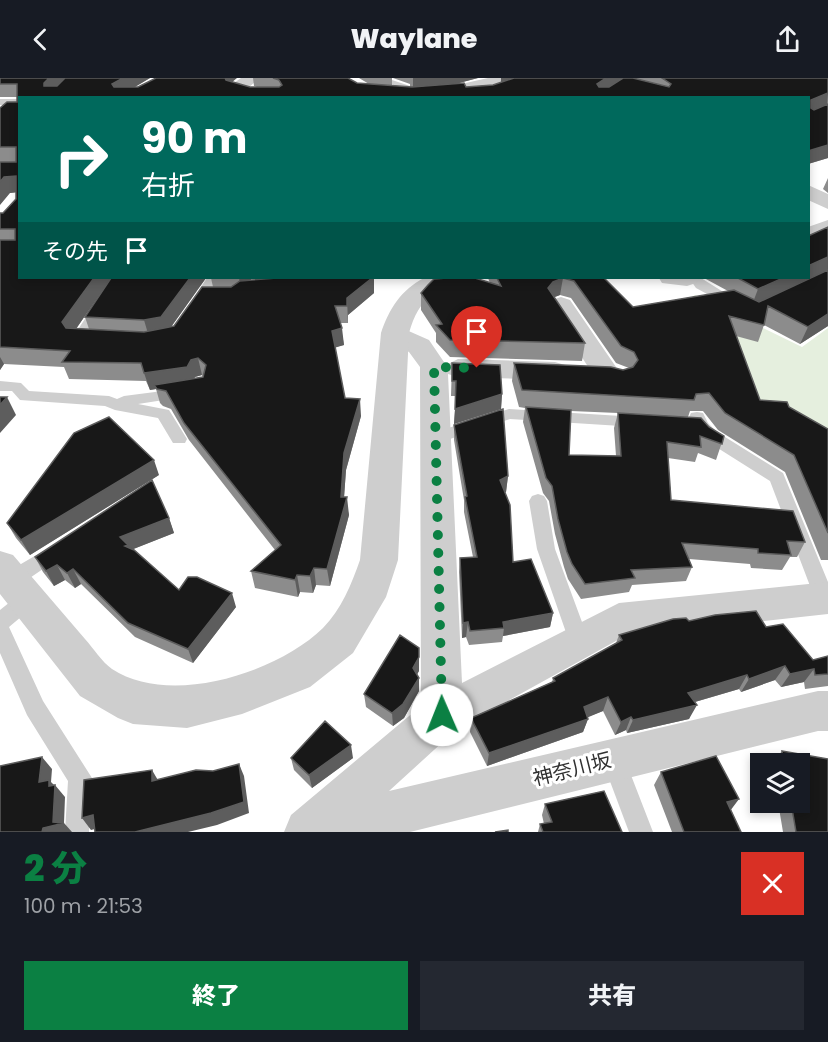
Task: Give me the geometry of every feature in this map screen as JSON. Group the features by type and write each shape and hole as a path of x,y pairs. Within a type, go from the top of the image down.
{"street":[{"path":"252,78 235,88 265,96"},
{"path":"360,89 389,95 467,90 486,86 501,78"},
{"path":"810,192 828,203"},
{"path":"810,234 828,227"},
{"path":"10,592 95,682 133,703 187,707 242,694 295,674 338,640 366,597 379,560 394,333 408,301 441,279"},
{"path":"434,367 612,375 561,305"},
{"path":"394,333 419,346 434,367 442,715"},
{"path":"308,832 442,715 619,620 826,599"},
{"name":"神奈川坂","path":"316,832 412,820 613,759 818,711 828,711"}],"lane":[{"path":"376,78 406,86"},
{"path":"480,96 486,95"},
{"path":"102,341 78,340 117,279"},
{"path":"190,315 207,298 213,279"},
{"path":"696,279 701,285 741,307"},
{"path":"0,386 16,386 25,396 132,402 189,392"},
{"path":"109,401 115,405 163,414 179,439"},
{"path":"435,438 509,414 653,423"},
{"path":"696,423 711,436 777,477 826,599"},
{"path":"538,501 546,549 579,640"},
{"path":"10,592 71,540"},
{"path":"0,630 35,708 80,777 77,832"},
{"path":"613,759 641,832"}],"green space":[{"path":"695,295 802,347 828,328 828,436 761,412 662,316"}],"building":[{"path":"0,78 49,78 44,86 57,86 65,78 123,78 112,84 114,87 138,87 156,78 225,78 250,87 279,87 282,85 279,80 273,78 348,78 357,83 412,87 464,83 466,87 493,85 514,78 606,78 597,84 599,87 609,87 623,78 633,78 669,87 671,84 662,78 828,78 828,93 811,100 811,108 814,110 828,104 828,145 810,150 810,96 18,96 18,279 93,279 62,322 66,328 144,332 174,326 202,287 231,287 240,281 265,279 371,279 347,298 347,306 335,306 342,328 332,331 345,398 360,399 344,453 341,497 347,497 327,569 314,568 310,576 297,575 295,580 251,571 281,545 184,423 166,391 157,389 154,385 203,377 206,365 198,358 191,360 187,367 144,373 141,363 62,362 70,351 0,347 0,240 15,240 15,229 0,229 0,213 3,213 16,199 16,176 4,177 0,182 0,162 16,162 16,147 0,147 0,108 7,102 17,102 17,84 0,84"},
{"path":"828,227 828,257 810,265 810,235"},
{"path":"828,270 828,314 808,327 768,306 764,325 729,316 760,400 787,402 789,407 828,429 828,533 794,455 725,413 709,393 696,394 694,400 522,390 514,363 611,367 623,370 633,367 638,360 634,352 621,346 574,281 567,279 605,279 633,307 734,290 759,302"},
{"path":"110,279 189,279 161,317 144,320 85,317"},
{"path":"434,279 478,279 501,286 498,279 560,279 553,282 548,288 585,343 450,340 436,325 442,324 421,293"},
{"path":"740,279 781,279 758,289"},
{"path":"452,363 500,365 502,394 455,409 456,381 452,381"},
{"path":"0,397 7,397 0,405"},
{"path":"526,407 571,410 569,455 621,456 618,413 701,418 709,427 724,436 722,444 700,436 701,447 667,442 671,500 793,511 805,542 787,541 791,555 758,553 758,549 682,543 692,567 631,570 635,578 585,584 567,552 552,486 546,478"},
{"path":"503,409 508,476 500,480 510,505 513,562 531,559 553,613 503,622 504,628 470,631 468,622 463,623 460,558 477,557 454,425"},
{"path":"109,417 154,460 21,540 7,523 74,433"},
{"path":"152,480 169,518 120,537 128,545 125,546 134,550 179,590 188,577 197,577 232,593 188,649 128,623 73,569 67,573 57,565 46,571 35,557"},
{"path":"756,611 766,627 783,624 813,660 828,656 828,674 815,675 814,669 790,674 785,666 749,679 747,675 688,693 697,705 633,720 631,717 621,722 608,697 584,707 588,719 489,753 471,718 555,681 553,678 622,640 619,635 673,619 686,618 689,621 715,615"},
{"path":"400,635 419,648 419,657 413,668 419,678 403,704 392,713 364,694"},
{"path":"325,721 351,745 309,775 291,758"},
{"path":"716,756 739,799 727,802 741,832 684,832 661,772"},
{"path":"810,756 828,759 828,832 796,832 793,813 810,813"},
{"path":"42,757 39,782 49,780 49,786 55,785 53,822 64,823 43,828 42,832 0,832 0,766"},
{"path":"239,764 244,802 211,813 135,832 95,832 93,815 82,818 84,780 152,770 152,781 196,770 213,771"},
{"path":"604,791 622,832 543,832 540,824 552,822 545,804"}],"route":[{"path":"442,715 434,367 477,368"}]}
